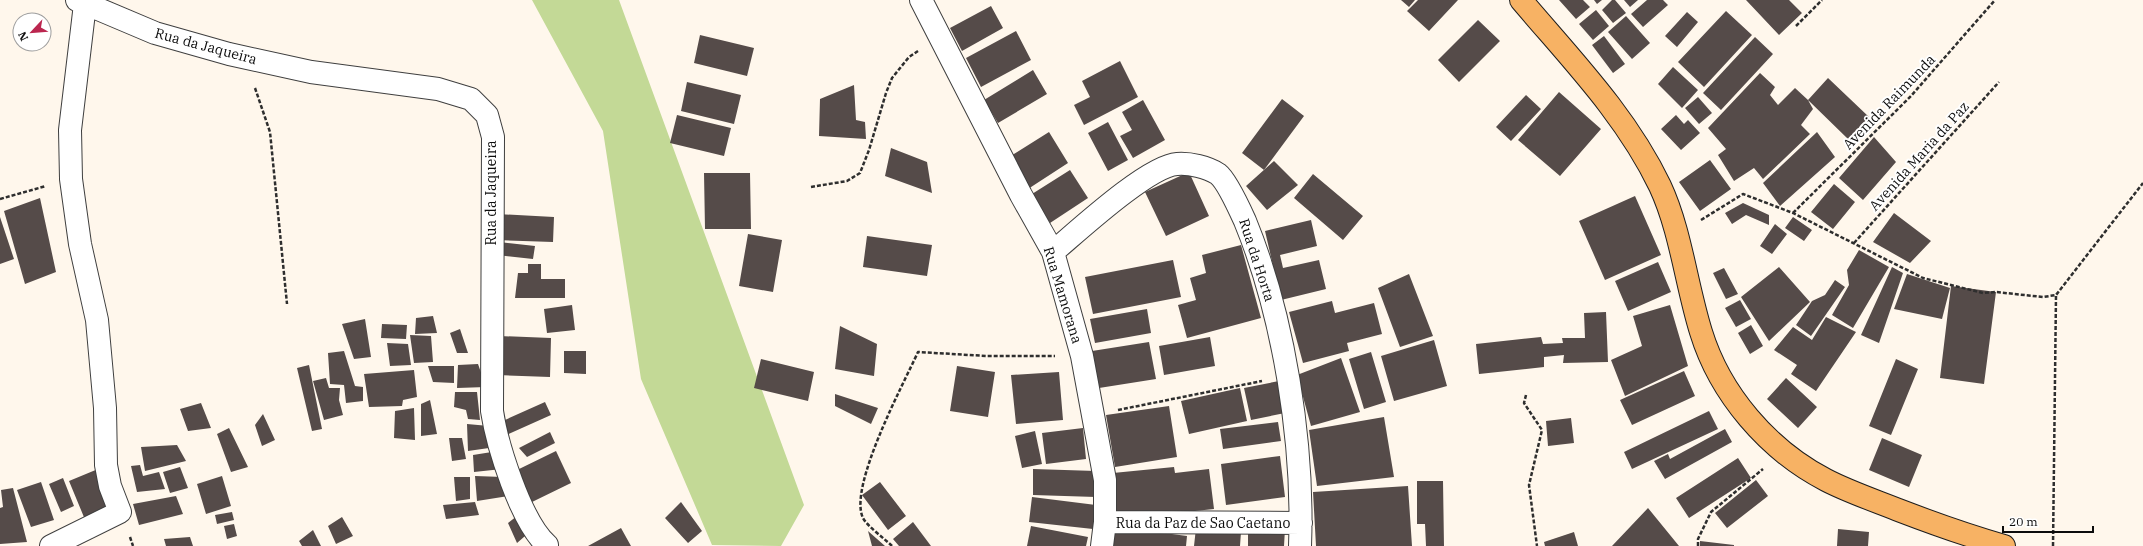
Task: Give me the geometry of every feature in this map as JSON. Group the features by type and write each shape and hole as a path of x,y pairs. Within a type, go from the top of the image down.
{"main road":[{"path":"1520,0 1616,111 1641,149 1661,188 1676,235 1701,333 1716,367 1746,416 1781,450 1825,479 1878,502 1964,535 2004,546"}],"street":[{"name":"Rua Mamorana","path":"921,0 1021,195 1053,252 1082,356 1093,413 1104,480 1105,522 1102,546"},
{"name":"Rua da Jaqueira","path":"81,2 155,32 244,58 311,72 438,89 471,99 487,116 493,138 492,411 494,425 508,474 538,536 547,544"},
{"path":"51,546 120,512 110,486 106,465 104,408 97,320 80,244 71,179 70,130 81,2"},
{"name":"Rua da Horta","path":"1053,252 1133,186 1155,172 1176,164 1197,165 1218,175 1237,203 1255,247 1277,325 1298,446 1301,523 1300,546"},
{"name":"Rua da Paz de Sao Caetano","path":"1105,522 1301,523"}],"path":[{"path":"1796,26 1822,0"},
{"name":"Avenida Raimunda","path":"1793,213 1911,96 1995,0"},
{"path":"811,186 847,181 860,173 892,78 909,58 939,37"},
{"path":"244,58 270,132 287,304"},
{"name":"Avenida Maria da Paz","path":"1854,243 1999,82"},
{"path":"0,199 71,179"},
{"path":"2053,546 2056,295 2143,183"},
{"path":"1676,235 1743,194 1793,213 1923,278 1983,293 1996,292 2043,296 2056,295"},
{"path":"892,546 863,519 860,496 870,458 918,352 987,356 1082,356"},
{"path":"1093,413 1286,376"},
{"path":"1526,395 1524,403 1542,430 1529,485 1537,546"},
{"path":"1698,546 1698,539 1711,512 1755,478 1781,450"}],"green space":[{"path":"532,0 619,0 804,505 781,546 712,545 641,379 603,131"}],"building":[{"path":"1401,0 1415,0 1409,7"},
{"path":"1418,0 1458,0 1429,31 1407,11"},
{"path":"1559,0 1583,0 1590,7 1576,19"},
{"path":"1594,0 1602,0 1597,4"},
{"path":"1612,0 1615,0 1626,13 1613,23 1602,10"},
{"path":"1624,0 1638,0 1630,7"},
{"path":"1647,0 1663,0 1668,5 1643,27 1631,14"},
{"path":"1746,0 1789,0 1802,13 1779,35"},
{"path":"991,6 1003,28 962,51 950,28"},
{"path":"1596,10 1609,26 1593,40 1579,24"},
{"path":"1726,11 1752,35 1704,87 1678,62"},
{"path":"1687,12 1698,22 1677,47 1665,36"},
{"path":"1626,16 1650,43 1632,59 1608,32"},
{"path":"1478,20 1500,41 1459,82 1438,60"},
{"path":"1016,31 1031,60 981,87 966,58"},
{"path":"700,35 754,48 747,76 694,63"},
{"path":"1604,36 1625,64 1613,73 1592,45"},
{"path":"1755,37 1773,54 1721,110 1703,93"},
{"path":"1120,61 1138,97 1084,125 1074,105 1090,97 1082,81"},
{"path":"1673,67 1698,90 1682,108 1658,84"},
{"path":"1033,70 1047,94 998,123 984,100"},
{"path":"1760,73 1775,87 1770,95 1778,105 1795,88 1808,100 1813,109 1801,125 1810,134 1763,179 1754,168 1734,181 1718,155 1726,149 1708,128"},
{"path":"1828,78 1869,117 1848,139 1808,100"},
{"path":"687,82 741,95 734,124 681,111"},
{"path":"854,85 856,120 865,122 866,139 819,136 820,99"},
{"path":"1559,92 1601,129 1560,176 1518,140"},
{"path":"1526,95 1541,109 1511,141 1496,127"},
{"path":"1698,97 1712,113 1699,124 1685,108"},
{"path":"1282,99 1304,116 1264,170 1242,153"},
{"path":"1143,100 1165,140 1133,158 1120,136 1132,130 1122,112"},
{"path":"677,115 731,128 724,156 670,143"},
{"path":"1676,115 1684,124 1688,120 1700,133 1681,150 1661,129"},
{"path":"1108,122 1128,160 1108,171 1088,133"},
{"path":"1049,132 1068,163 1028,189 1009,157"},
{"path":"1817,132 1835,157 1780,206 1763,183"},
{"path":"1874,137 1896,162 1863,200 1839,178"},
{"path":"891,148 927,162 932,193 885,176"},
{"path":"1710,160 1731,189 1700,211 1679,182"},
{"path":"1274,161 1298,185 1267,210 1246,186"},
{"path":"1070,170 1088,198 1050,223 1032,194"},
{"path":"1189,172 1209,216 1166,236 1145,192"},
{"path":"704,173 750,173 751,229 705,229"},
{"path":"1313,174 1363,216 1343,240 1294,198"},
{"path":"1834,184 1855,202 1833,229 1811,212"},
{"path":"1635,196 1661,255 1605,280 1579,221"},
{"path":"40,198 56,272 25,284 4,211"},
{"path":"1743,203 1769,215 1769,225 1746,215 1732,224 1725,213"},
{"path":"1894,213 1931,241 1910,263 1873,242"},
{"path":"497,214 554,217 553,242 496,240"},
{"path":"0,217 14,259 0,264"},
{"path":"1793,217 1812,230 1804,241 1785,228"},
{"path":"1311,220 1317,246 1280,255 1283,268 1319,260 1326,289 1281,300 1265,231"},
{"path":"1775,224 1787,234 1772,254 1760,246"},
{"path":"748,234 782,240 773,292 739,286"},
{"path":"867,236 932,245 927,276 863,267"},
{"path":"499,242 535,246 533,259 497,255"},
{"path":"1241,245 1261,318 1187,338 1178,305 1196,300 1190,278 1206,273 1202,255"},
{"path":"1859,250 1889,267 1853,328 1832,315 1849,285 1847,270"},
{"path":"1173,260 1181,297 1093,314 1085,277"},
{"path":"1658,262 1671,292 1628,311 1615,281"},
{"path":"528,264 541,264 541,279 565,279 565,298 515,298 518,273 528,273"},
{"path":"1779,267 1810,302 1769,341 1741,297"},
{"path":"1892,267 1903,273 1879,343 1861,335"},
{"path":"1724,268 1738,294 1726,299 1713,273"},
{"path":"1409,274 1433,336 1400,347 1378,288"},
{"path":"1907,274 1950,288 1942,319 1894,309"},
{"path":"1835,280 1845,287 1811,336 1796,325 1812,301 1825,295"},
{"path":"1951,286 1996,292 1984,384 1940,378"},
{"path":"1740,300 1751,319 1736,327 1725,308"},
{"path":"1332,301 1335,313 1374,303 1382,334 1347,343 1349,351 1303,363 1289,312"},
{"path":"572,305 575,330 547,333 544,309"},
{"path":"1670,305 1688,366 1625,396 1611,360 1642,346 1633,316"},
{"path":"1147,309 1151,333 1095,343 1090,319"},
{"path":"1606,312 1608,362 1563,363 1564,355 1544,357 1544,367 1479,374 1476,344 1541,337 1543,344 1563,343 1562,338 1585,338 1584,313"},
{"path":"433,316 437,333 415,334 416,318"},
{"path":"1826,317 1856,332 1816,391 1791,374 1797,365 1774,350 1793,327 1812,340"},
{"path":"365,319 371,357 354,359 342,324"},
{"path":"382,324 407,325 406,339 381,338"},
{"path":"1751,325 1763,346 1750,354 1738,333"},
{"path":"840,326 877,344 874,376 835,369"},
{"path":"460,329 468,353 457,353 450,333"},
{"path":"410,335 431,336 433,362 414,363"},
{"path":"499,336 551,338 550,377 498,375"},
{"path":"1210,337 1215,366 1164,375 1159,346"},
{"path":"1434,340 1447,386 1394,401 1381,356"},
{"path":"1149,342 1156,379 1099,388 1092,351"},
{"path":"387,343 408,344 411,365 390,366"},
{"path":"344,351 355,386 363,387 363,401 346,403 344,385 330,384 328,353"},
{"path":"564,351 586,351 586,374 564,373"},
{"path":"1371,352 1386,402 1364,409 1349,359"},
{"path":"1341,358 1360,412 1311,426 1297,375"},
{"path":"761,359 814,372 808,401 754,388"},
{"path":"1896,359 1918,369 1891,435 1869,426"},
{"path":"478,364 486,387 457,388 458,365"},
{"path":"309,365 322,429 312,431 297,368"},
{"path":"428,366 454,366 454,383 433,382"},
{"path":"957,366 995,372 988,417 950,411"},
{"path":"414,370 417,397 403,400 402,406 369,407 364,374"},
{"path":"1684,371 1695,396 1632,425 1620,400"},
{"path":"1059,372 1063,420 1016,424 1011,375"},
{"path":"326,378 329,388 340,388 339,400 343,415 324,420 313,381"},
{"path":"1786,378 1817,407 1798,428 1767,399"},
{"path":"1279,381 1285,413 1251,420 1244,388"},
{"path":"1240,388 1247,421 1189,434 1181,401"},
{"path":"455,392 477,392 480,420 468,419 466,410 454,407"},
{"path":"835,394 878,408 871,424 835,406"},
{"path":"430,400 437,434 421,436 421,404"},
{"path":"545,402 551,415 502,437 496,424"},
{"path":"201,403 211,428 188,431 180,409"},
{"path":"1169,406 1177,457 1115,467 1106,415"},
{"path":"414,408 415,440 394,438 395,411"},
{"path":"1709,411 1718,429 1632,469 1624,452"},
{"path":"263,414 275,440 262,446 255,425"},
{"path":"1384,417 1394,477 1317,486 1309,430"},
{"path":"1571,418 1574,443 1548,446 1546,421"},
{"path":"1278,422 1281,441 1223,449 1220,429"},
{"path":"467,424 489,426 496,447 468,451"},
{"path":"229,428 248,467 231,472 217,434"},
{"path":"1083,428 1086,459 1046,464 1042,433"},
{"path":"1725,429 1732,442 1665,479 1654,461 1668,454 1670,459"},
{"path":"1035,431 1042,464 1022,468 1015,436"},
{"path":"550,432 555,443 527,457 519,448"},
{"path":"449,438 462,438 466,459 452,461"},
{"path":"1882,438 1922,455 1909,487 1869,470"},
{"path":"177,445 186,461 145,471 141,447"},
{"path":"498,451 502,469 474,472 473,455"},
{"path":"556,451 571,483 532,502 517,470"},
{"path":"1280,456 1285,497 1226,505 1221,464"},
{"path":"1738,458 1751,478 1689,518 1676,498"},
{"path":"140,465 143,476 159,472 165,489 137,492 131,466"},
{"path":"180,467 188,488 170,493 163,472"},
{"path":"1174,467 1175,473 1209,469 1214,509 1118,519 1113,473"},
{"path":"98,469 115,510 86,522 69,481"},
{"path":"1033,469 1096,471 1096,497 1033,495"},
{"path":"222,476 231,506 206,514 197,484"},
{"path":"475,476 503,477 515,495 477,501"},
{"path":"454,477 470,477 470,499 456,501"},
{"path":"63,478 74,506 61,512 49,484"},
{"path":"1756,480 1768,496 1727,528 1715,513"},
{"path":"1417,481 1443,481 1444,546 1426,546 1425,524 1417,524"},
{"path":"41,482 54,520 31,527 17,490"},
{"path":"880,482 906,516 888,530 862,495"},
{"path":"1408,486 1412,546 1316,546 1313,492"},
{"path":"13,488 27,542 0,544 0,508 3,507 1,490"},
{"path":"176,496 183,514 139,525 133,504"},
{"path":"1032,497 1096,505 1093,529 1029,522"},
{"path":"475,502 479,515 446,519 443,505"},
{"path":"681,502 702,531 688,543 665,518"},
{"path":"1648,508 1679,546 1612,546"},
{"path":"232,512 234,520 217,524 215,515"},
{"path":"517,516 532,530 517,543 508,523"},
{"path":"342,517 353,536 336,544 328,526"},
{"path":"913,522 931,546 899,546 893,539"},
{"path":"234,524 237,536 227,539 224,526"},
{"path":"1031,526 1088,537 1086,546 1027,546"},
{"path":"1112,526 1187,536 1186,546 1110,546"},
{"path":"621,528 631,546 588,546"},
{"path":"1196,528 1241,532 1240,546 1194,546"},
{"path":"1248,528 1285,529 1284,546 1248,546"},
{"path":"1838,529 1869,532 1868,546 1837,546"},
{"path":"313,530 321,546 302,546 299,541"},
{"path":"868,531 885,546 872,546"},
{"path":"1574,532 1578,546 1545,546 1544,542"},
{"path":"190,537 193,546 166,546 164,539"},
{"path":"1700,541 1734,545 1734,546 1700,546"}]}
